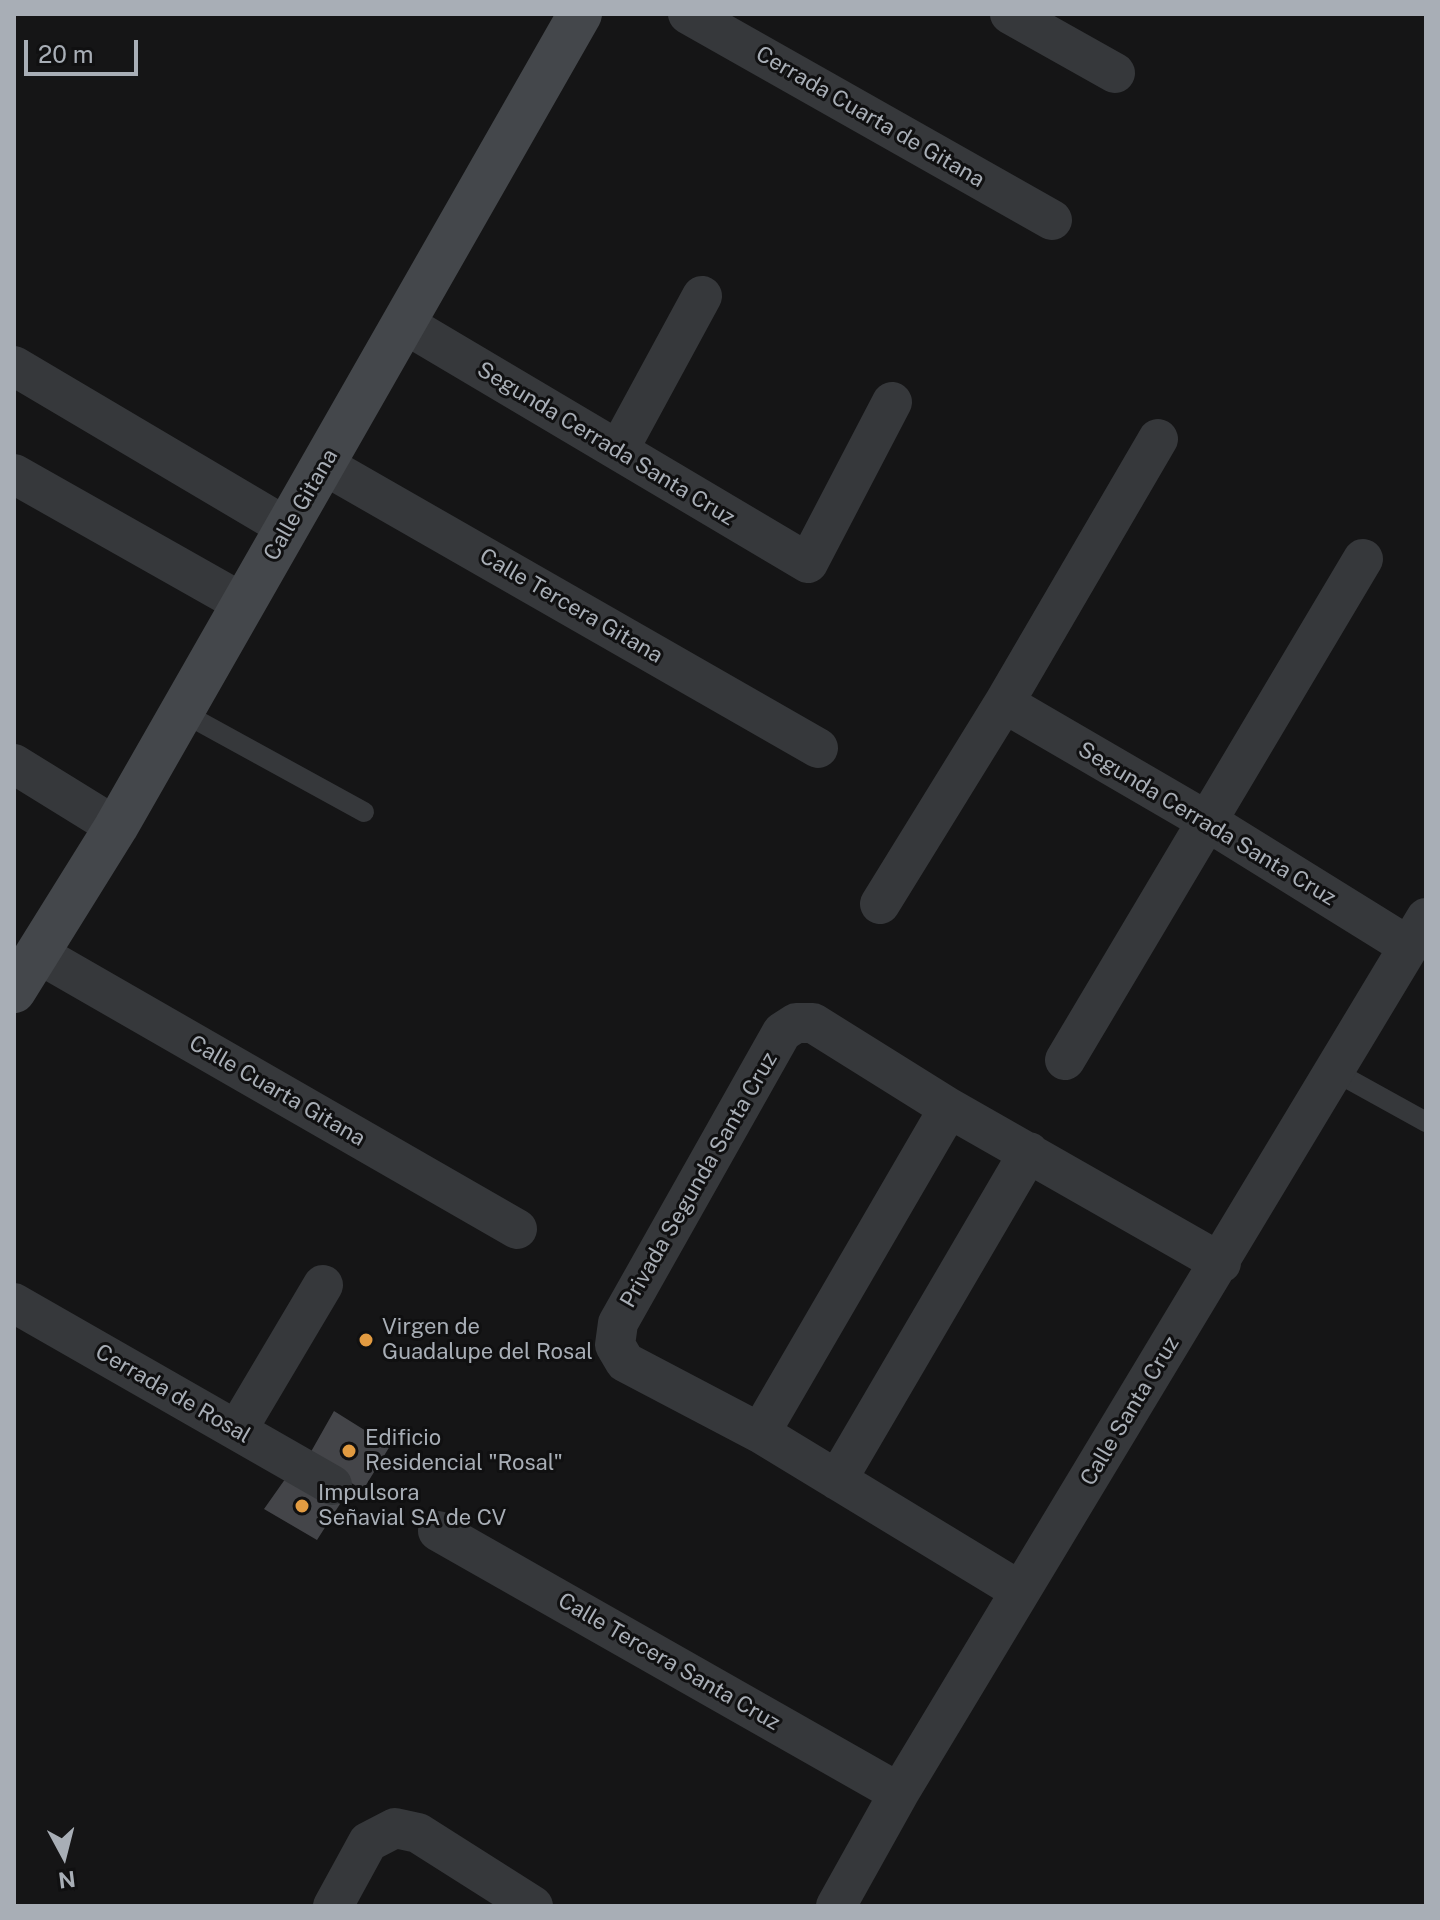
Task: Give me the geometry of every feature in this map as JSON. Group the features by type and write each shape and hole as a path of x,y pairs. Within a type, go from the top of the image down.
{"street":[{"name":"Calle Gitana","path":"14,991 116,827 580,14"},
{"name":"Cerrada Cuarta de Gitana","path":"688,14 1052,220"},
{"path":"1010,14 1115,73"},
{"path":"619,449 702,296"},
{"name":"Segunda Cerrada Santa Cruz","path":"405,324 808,563 892,402"},
{"path":"14,366 286,527"},
{"path":"880,904 1004,703 1158,439"},
{"name":"Calle Tercera Gitana","path":"324,465 818,748"},
{"path":"14,474 244,604"},
{"path":"1065,1060 1363,559"},
{"name":"Segunda Cerrada Santa Cruz","path":"1004,703 1205,820 1417,932"},
{"path":"14,764 116,827"},
{"name":"Calle Santa Cruz","path":"836,1906 899,1793 1221,1263 1332,1070 1417,932"},
{"name":"Calle Cuarta Gitana","path":"37,953 517,1229"},
{"name":"Privada Segunda Santa Cruz","path":"760,1433 625,1362 615,1345 618,1323 782,1032 796,1023 813,1023 949,1108"},
{"path":"1020,1591 760,1433 949,1108 1221,1263"},
{"path":"837,1480 1029,1152"},
{"path":"237,1430 323,1285"},
{"name":"Cerrada de Rosal","path":"14,1303 332,1485"},
{"name":"Calle Tercera Santa Cruz","path":"438,1531 899,1793"},
{"path":"333,1906 368,1842 395,1828 418,1833 533,1906"}],"lane":[{"path":"180,711 364,812"},
{"path":"1332,1070 1426,1122"}],"building":[{"name":"Edificio Residencial \"Rosal\"","path":"334,1411 390,1446 363,1490 308,1457"},
{"name":"Impulsora Señavial SA de CV","path":"288,1475 340,1504 317,1540 264,1509"}],"place":[{"name":"Virgen de Guadalupe del Rosal","path":"366,1340"},
{"name":"Edificio Residencial \"Rosal\"","path":"349,1451"},
{"name":"Impulsora Señavial SA de CV","path":"302,1506"}]}
